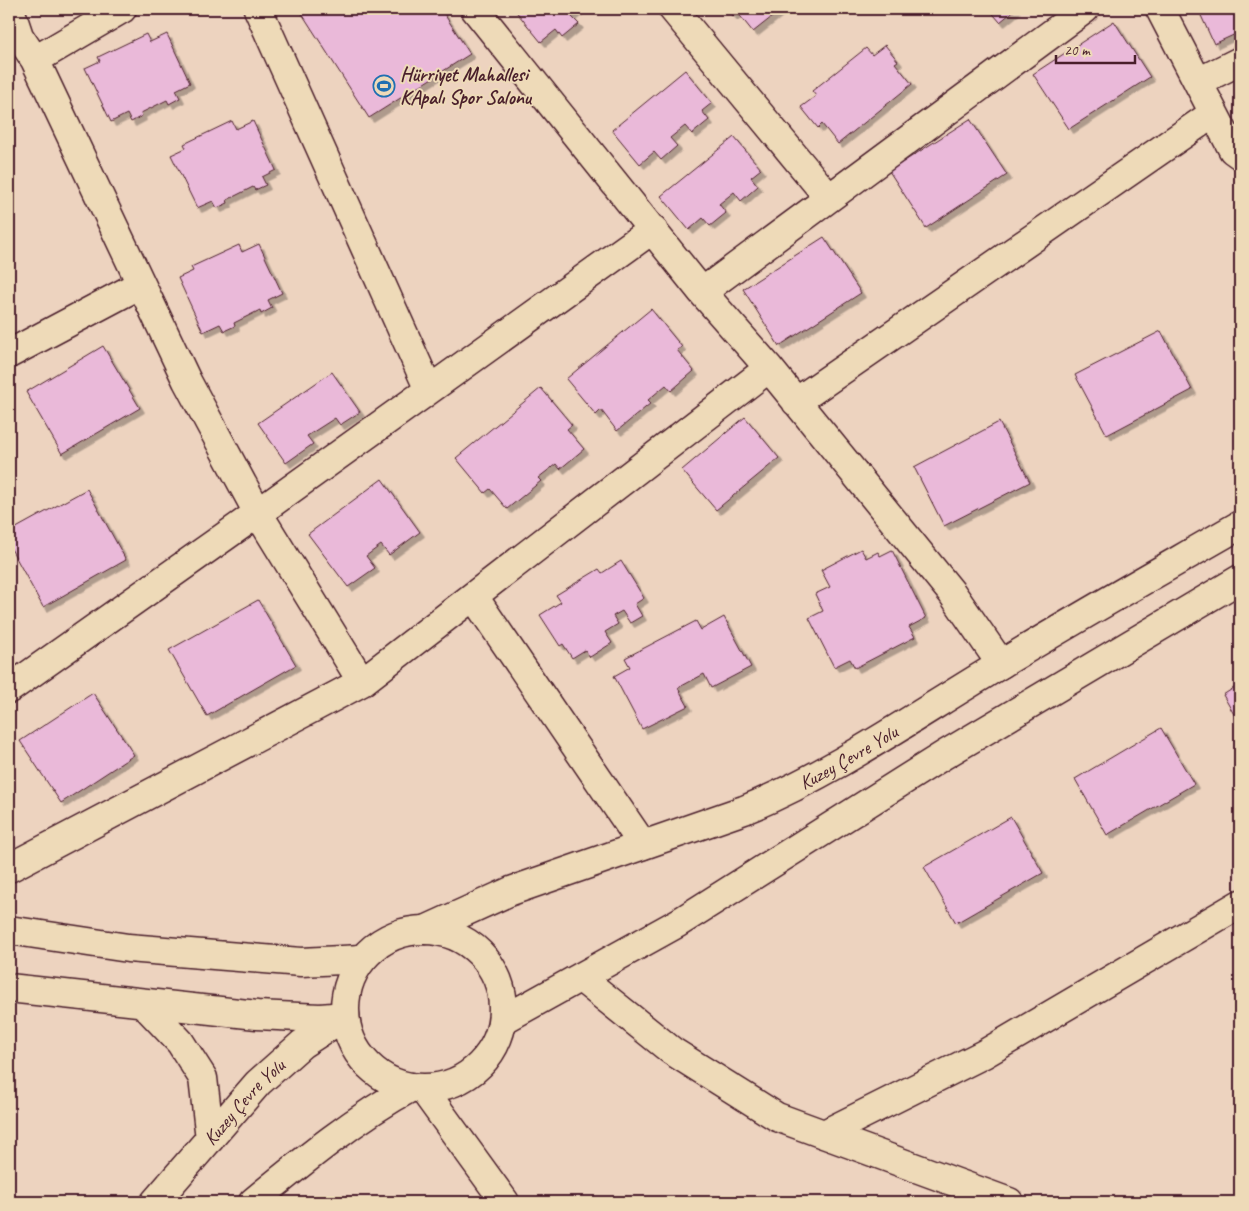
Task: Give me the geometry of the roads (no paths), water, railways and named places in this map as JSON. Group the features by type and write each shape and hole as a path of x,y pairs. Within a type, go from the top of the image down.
{"street":[{"path":"10,9 20,36 35,60 187,381 258,513 362,682"},
{"path":"35,60 122,9"},
{"path":"258,9 429,390"},
{"path":"475,9 702,292 769,368 952,593 1001,664"},
{"path":"673,9 830,198"},
{"path":"702,292 1085,9"},
{"path":"1160,9 1233,150 1240,155"},
{"path":"1198,82 1240,61"},
{"path":"796,402 1214,113"},
{"path":"9,689 258,513 653,229"},
{"path":"9,354 141,284"},
{"path":"9,868 362,682 769,368"},
{"name":"Kuzey Çevre Yolu","path":"425,930 511,891 782,794 824,772 1001,664 1240,525"},
{"path":"502,1020 678,923 944,755 1240,579"},
{"path":"474,596 643,845"},
{"path":"824,1134 984,1054 1240,904"},
{"path":"9,930 128,948 301,962 362,959"},
{"path":"425,930 460,938 487,960 496,975 502,992 502,1020 495,1044 486,1059 473,1072 441,1087 418,1088 389,1080 374,1071 361,1058 352,1043 345,1016 347,991 353,974 362,959 390,937 425,930"},
{"path":"581,978 672,1051 777,1117 1010,1202"},
{"path":"9,988 257,1015 320,1018 345,1016"},
{"path":"143,1003 180,1042 202,1078 210,1139"},
{"name":"Kuzey Çevre Yolu","path":"155,1202 258,1083 302,1044 345,1016"},
{"path":"253,1202 391,1099 418,1088"},
{"path":"418,1088 504,1202"}],"place":[{"name":"Hürriyet Mahallesi KApalı Spor Salonu","path":"384,86"}]}
